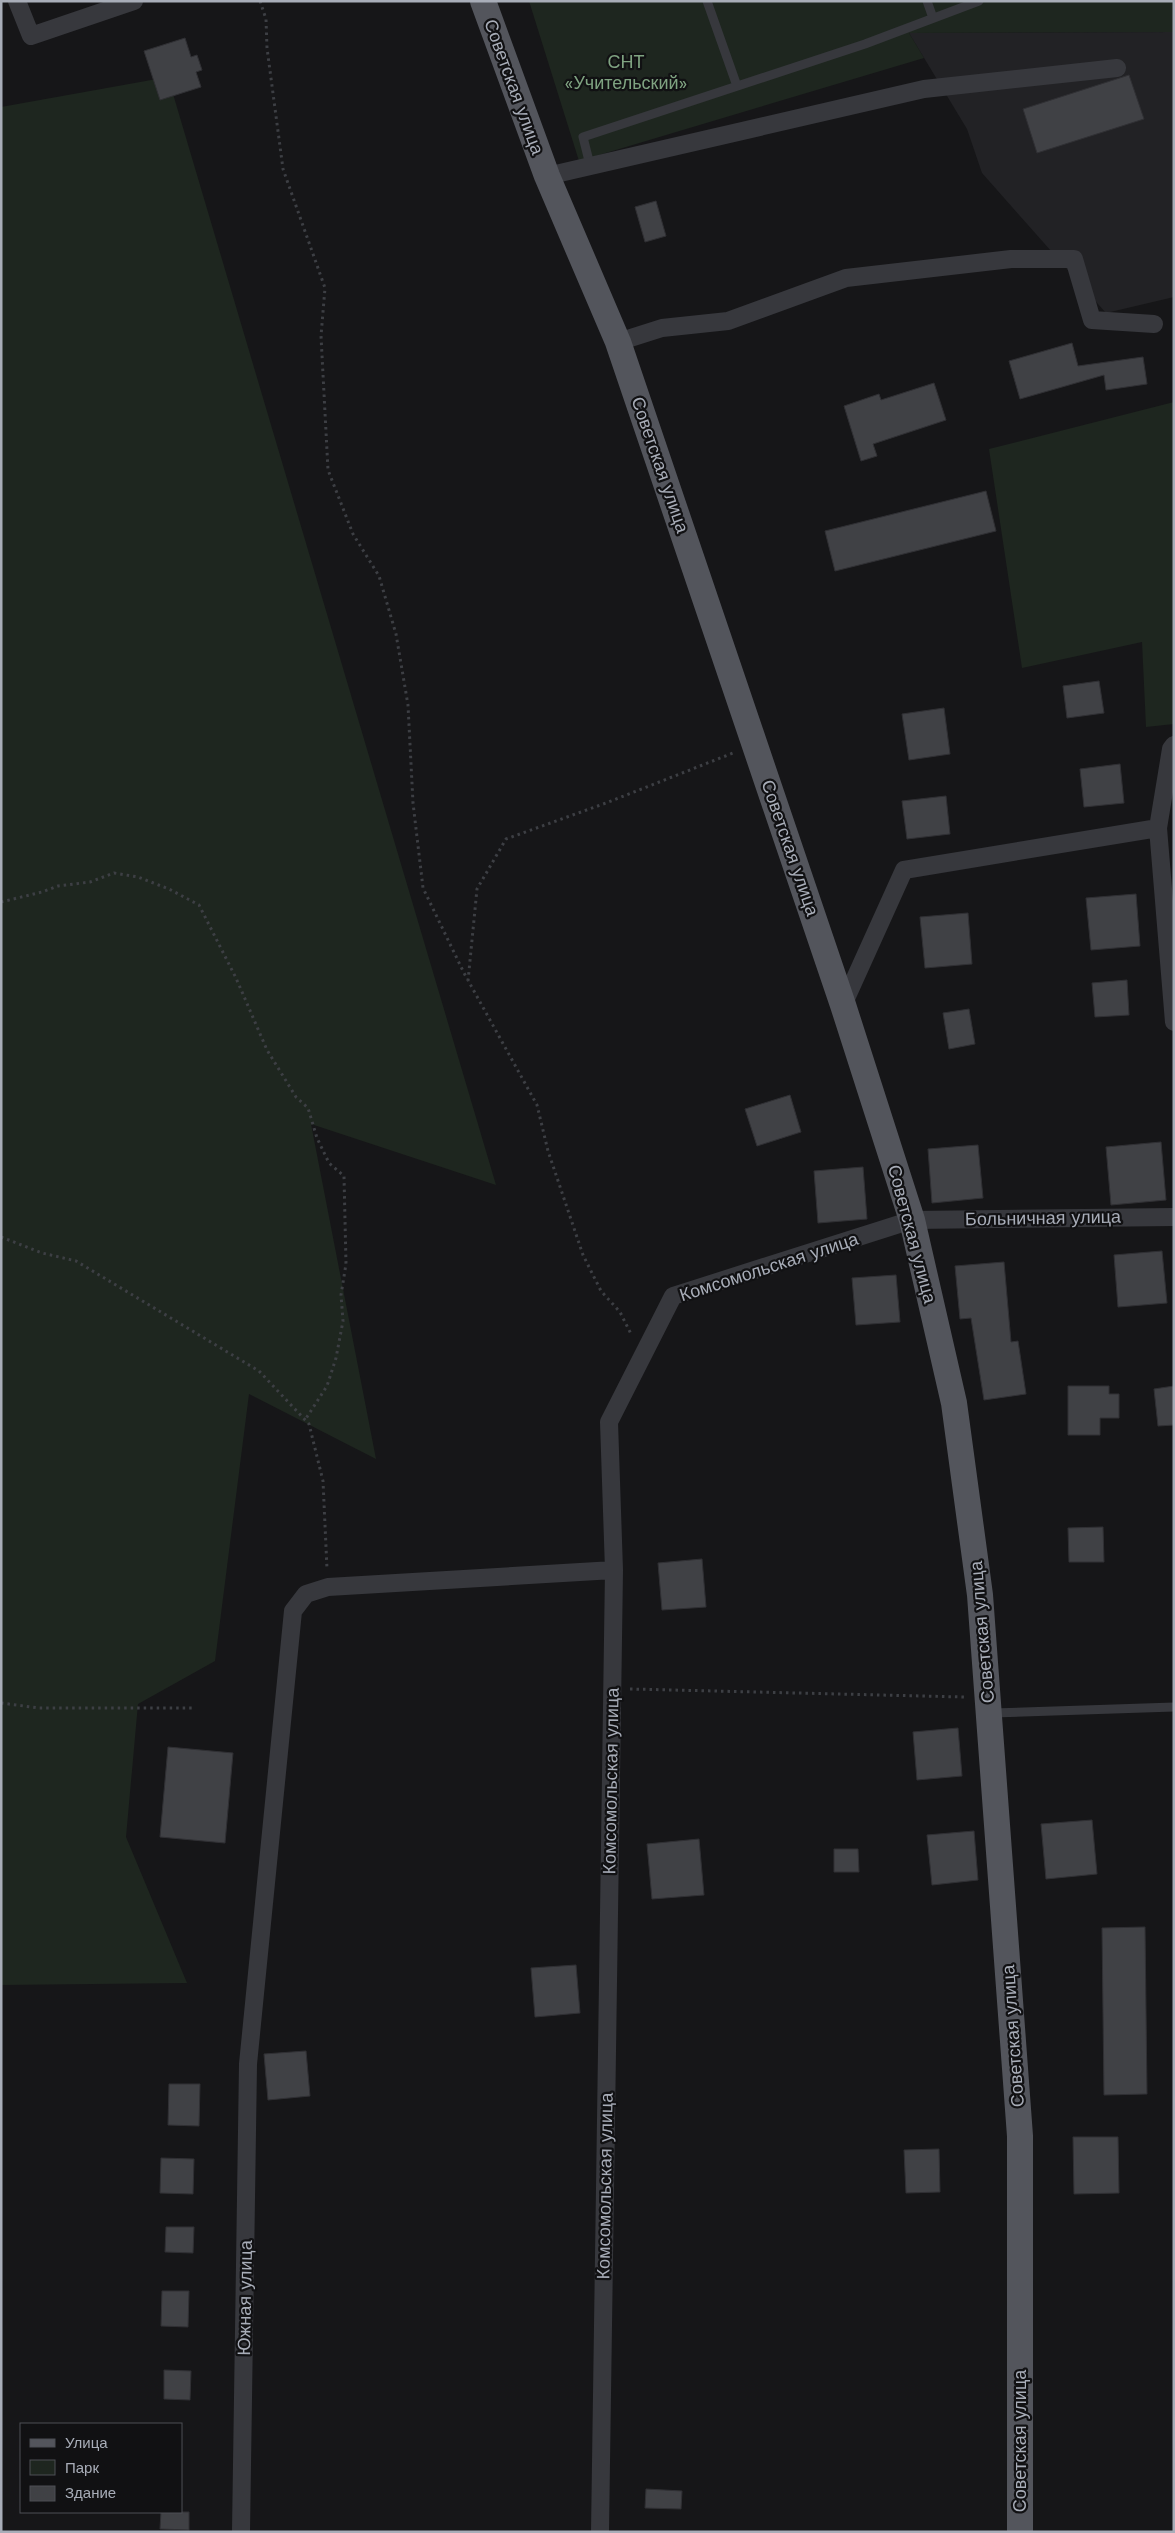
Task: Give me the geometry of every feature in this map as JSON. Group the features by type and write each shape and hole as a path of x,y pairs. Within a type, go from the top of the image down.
{"main road":[{"name":"Советская улица","path":"483,1 547,176 618,342 843,1005 912,1220 954,1403 980,1595 1020,2136 1020,2532"}],"street":[{"path":"17,1 31,36 134,1"},
{"path":"547,176 924,90 1117,68"},
{"path":"618,342 662,328 728,321 846,278 1012,259 1074,259 1092,320 1154,324"},
{"path":"1174,745 1171,749 1158,828 1174,1022"},
{"path":"843,1005 904,870 1158,828"},
{"name":"Больничная улица","path":"912,1220 1174,1217"},
{"name":"Комсомольская улица","path":"600,2532 614,1570 609,1422 673,1296 912,1220"},
{"name":"Южная улица","path":"241,2532 248,2064 293,1611 306,1594 328,1587 614,1570"}],"lane":[{"path":"706,1 737,86"},
{"path":"927,1 933,18"},
{"path":"590,165 584,137 864,44 979,1"},
{"path":"989,1713 1174,1707"}],"path":[{"path":"260,1 266,19 267,48 283,169 301,215 325,288 321,336 328,470 353,534 379,576 396,634 408,705 413,802 423,888 468,981 536,1106 548,1151 583,1255 601,1291 620,1312 631,1332 637,1367"},
{"path":"468,981 477,889 506,839 606,803 755,745"},
{"path":"1,902 58,886 90,882 114,873 138,877 169,888 199,905 236,978 267,1050 296,1097 308,1108 317,1138 329,1163 344,1176 346,1264 341,1295 344,1321 336,1358 327,1386 305,1420"},
{"path":"1,1237 42,1253 76,1262 259,1371 309,1424 323,1481 328,1587"},
{"path":"612,1688 967,1698"},
{"path":"1,1703 39,1708 193,1708"}],"shaded area":[{"path":"1174,32 1174,297 1106,313 982,173 967,129 909,33"}],"green space":[{"name":"СНТ «Учительский»","path":"529,1 1174,1 1174,32 909,33 924,58 579,161"},
{"path":"168,77 496,1185 311,1124 376,1459 249,1394 215,1661 138,1704 126,1837 187,1983 1,1985 1,107"},
{"path":"1174,402 1174,724 1146,727 1142,642 1022,668 989,449"}],"building":[{"path":"185,38 191,57 197,55 202,70 196,72 201,87 160,100 144,51"},
{"path":"1129,75 1144,119 1037,153 1023,109"},
{"path":"656,201 666,236 645,242 635,207"},
{"path":"1072,343 1078,366 1143,357 1147,384 1106,390 1104,375 1020,399 1009,361"},
{"path":"934,383 946,420 873,444 877,456 861,461 844,406 879,394 881,400"},
{"path":"986,491 996,531 835,571 825,531"},
{"path":"1099,681 1104,713 1067,718 1063,686"},
{"path":"944,708 950,754 909,760 902,714"},
{"path":"1120,764 1124,803 1084,807 1080,769"},
{"path":"946,796 950,834 907,839 902,801"},
{"path":"1136,894 1140,946 1091,950 1086,898"},
{"path":"968,913 972,964 925,968 920,917"},
{"path":"1127,980 1129,1015 1095,1017 1092,983"},
{"path":"969,1009 975,1044 949,1049 943,1013"},
{"path":"790,1095 801,1132 757,1146 745,1109"},
{"path":"1161,1142 1166,1200 1111,1205 1106,1147"},
{"path":"978,1145 983,1198 932,1203 928,1149"},
{"path":"863,1167 867,1219 818,1223 814,1171"},
{"path":"1162,1251 1167,1303 1118,1307 1114,1255"},
{"path":"1004,1262 1011,1342 1018,1341 1026,1394 984,1400 971,1318 960,1319 955,1266"},
{"path":"896,1275 900,1322 856,1325 852,1278"},
{"path":"1068,1386 1109,1386 1109,1394 1119,1394 1119,1418 1100,1418 1100,1435 1068,1435"},
{"path":"1174,1386 1174,1425 1158,1426 1154,1389"},
{"path":"1103,1527 1104,1562 1069,1562 1068,1528"},
{"path":"702,1559 706,1607 662,1610 658,1563"},
{"path":"958,1728 962,1776 917,1780 913,1732"},
{"path":"168,1747 233,1753 225,1843 160,1837"},
{"path":"1092,1820 1097,1874 1046,1879 1041,1824"},
{"path":"974,1831 978,1880 932,1885 927,1835"},
{"path":"699,1839 704,1895 652,1899 647,1844"},
{"path":"834,1849 858,1849 859,1872 834,1872"},
{"path":"1145,1927 1147,2094 1104,2095 1102,1928"},
{"path":"576,1965 580,2013 535,2017 531,1968"},
{"path":"306,2051 310,2096 268,2100 264,2054"},
{"path":"169,2084 200,2084 199,2126 168,2125"},
{"path":"1073,2137 1118,2137 1119,2193 1074,2194"},
{"path":"939,2149 940,2192 906,2193 904,2150"},
{"path":"161,2158 194,2159 193,2194 160,2193"},
{"path":"166,2227 194,2227 193,2253 165,2252"},
{"path":"162,2291 189,2291 188,2327 161,2326"},
{"path":"164,2370 191,2371 190,2400 164,2399"},
{"path":"646,2489 682,2491 681,2509 645,2508"},
{"path":"189,2512 189,2530 160,2529 161,2513"}]}
